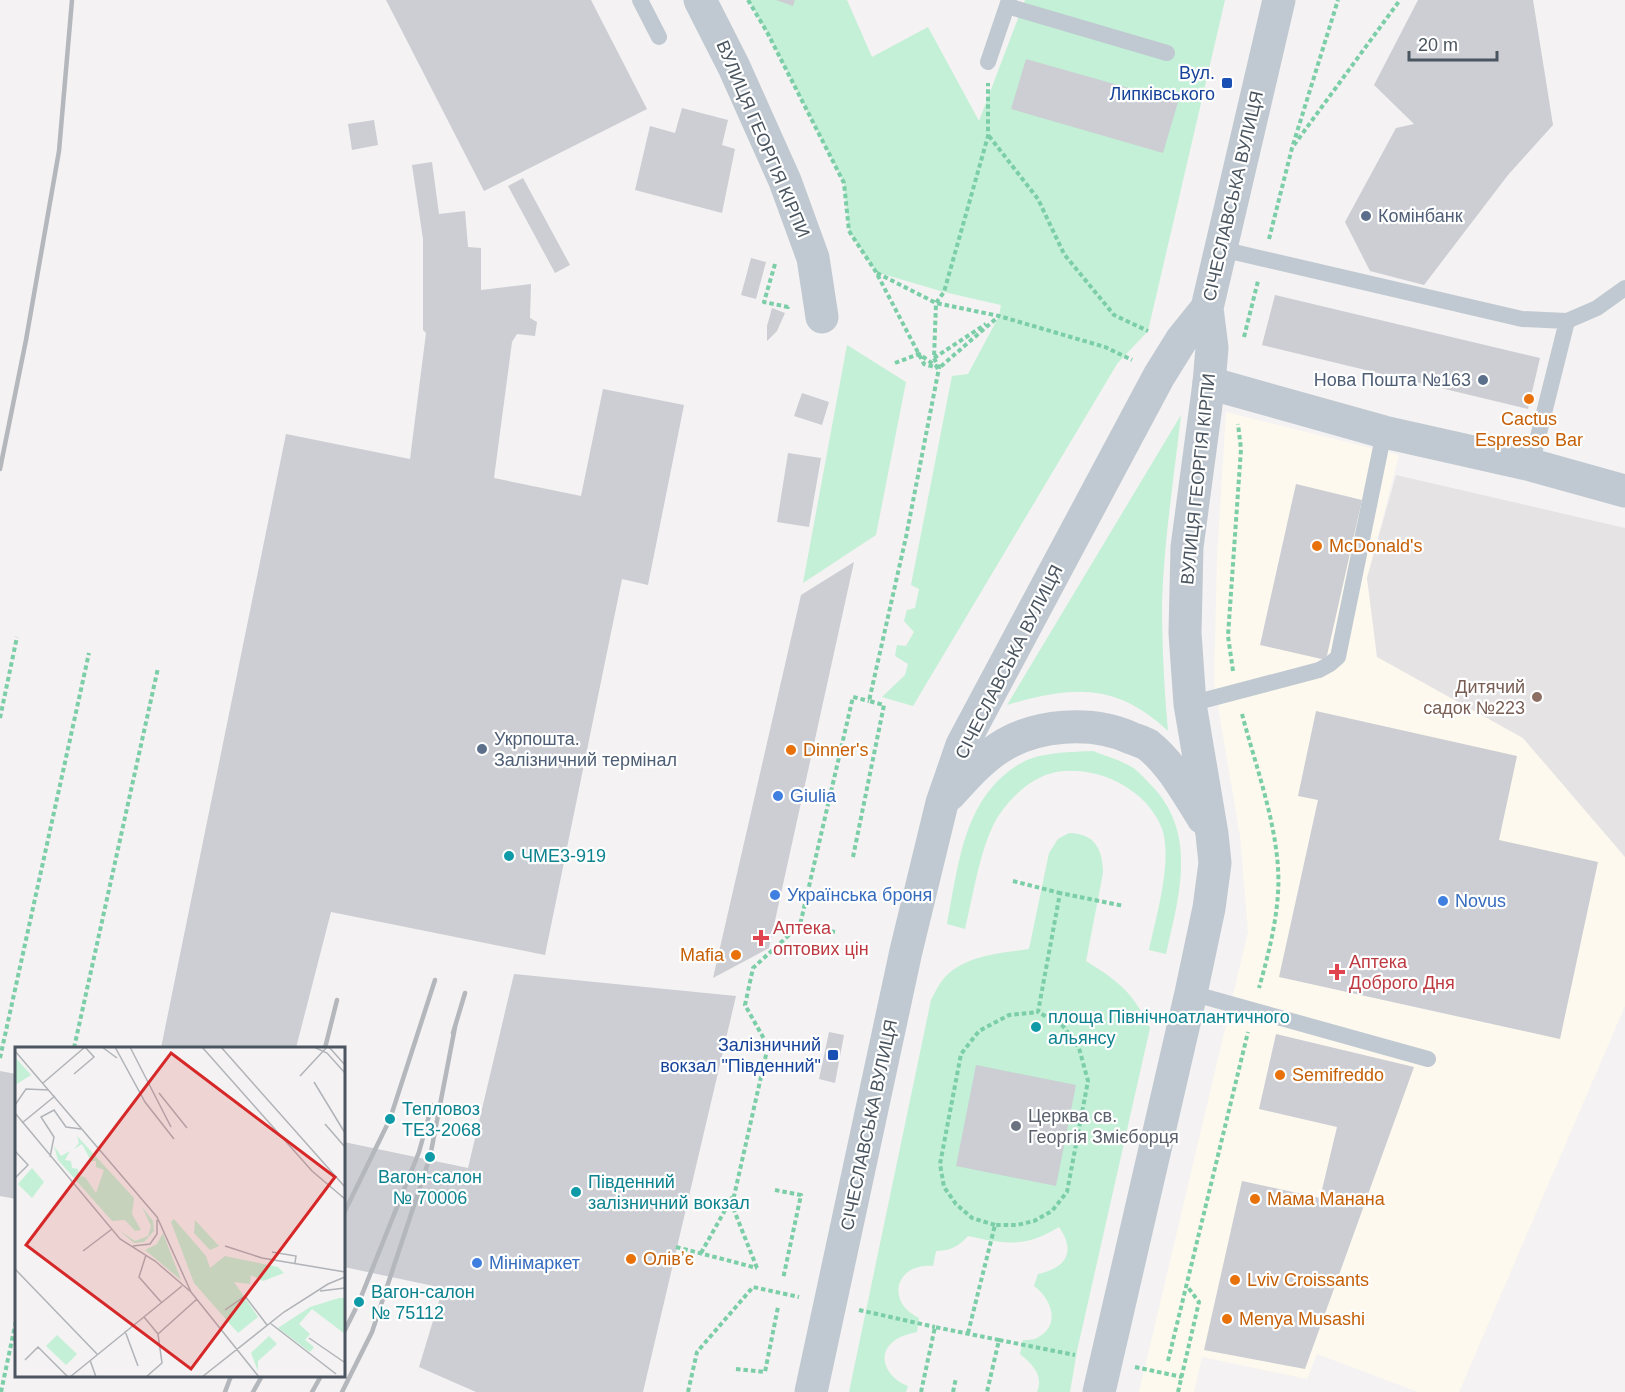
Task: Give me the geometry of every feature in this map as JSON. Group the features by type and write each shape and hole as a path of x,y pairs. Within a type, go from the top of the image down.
{"street":[{"name":"ВУЛИЦЯ ГЕОРГІЯ КІРПИ","path":"700,0 734,67 785,181 813,258 822,317"},
{"name":"СІЧЕСЛАВСЬКА ВУЛИЦЯ","path":"812,1392 906,951 942,803 962,745 986,698 1159,376 1182,339 1207,308 1279,0"},
{"name":"ВУЛИЦЯ ГЕОРГІЯ КІРПИ","path":"1099,1392 1191,993 1209,908 1215,863 1190,704 1185,633 1187,547 1212,348 1207,308"},
{"path":"1209,383 1384,432 1531,465 1625,490"},
{"path":"942,803 975,767 999,747 1037,731 1072,726 1116,731 1147,745 1176,774 1212,834"}],"lane":[{"path":"640,0 659,37"},
{"path":"988,62 1008,3 1167,53"},
{"path":"1221,249 1263,261 1522,319 1567,321 1596,308 1625,288"},
{"path":"1531,465 1567,321"},
{"path":"1190,704 1319,670 1338,657 1384,432"},
{"path":"1191,993 1428,1059"}],"path":[{"path":"748,0 767,32 844,183 849,231 876,272 924,364 939,368"},
{"path":"1242,345 1292,148 1338,0"},
{"path":"1292,148 1400,0"},
{"path":"869,701 906,537 939,368 934,358 936,303 944,292 988,136 988,62"},
{"path":"988,136 1038,199 1064,254 1114,315 1148,331"},
{"path":"876,272 936,303 999,316 1105,347 1134,361"},
{"path":"924,364 999,316"},
{"path":"939,368 999,316"},
{"path":"919,354 924,364"},
{"path":"919,354 939,368"},
{"path":"895,363 919,354"},
{"path":"0,718 17,637"},
{"path":"0,1058 89,653"},
{"path":"74,1047 158,668"},
{"path":"676,1247 757,1268 732,1205 768,1046 745,1005 753,968 800,925 854,697 884,705 853,857"},
{"path":"1013,881 1124,906"},
{"path":"1038,1012 1060,893"},
{"path":"800,925 835,933"},
{"path":"1038,1012 1062,1026 1079,1047 1088,1081 1067,1191 1052,1211 1034,1221 1017,1225 995,1225 972,1218 956,1204 944,1187 940,1164 961,1054 979,1031 1009,1015 1038,1012"},
{"path":"775,1190 801,1195 783,1279"},
{"path":"701,1253 735,1193"},
{"path":"968,1333 995,1225"},
{"path":"1178,1392 1199,1302 1186,1285"},
{"path":"688,1392 697,1352 753,1287"},
{"path":"736,1369 765,1372 778,1307"},
{"path":"1168,1361 1181,1307"},
{"path":"1,1392 15,1327"},
{"path":"921,1392 935,1327 999,1340 987,1392"},
{"path":"953,1392 956,1378"}],"shaded area":[{"path":"1226,412 1399,455 1367,578 1377,656 1523,738 1625,857 1625,1006 1459,1392 1418,1392 1317,1354 1307,1379 1202,1357 1194,1392 1139,1392 1248,932 1240,836 1214,683 1217,557"},
{"name":"Дитячий садок №223","path":"1396,475 1625,528 1625,857 1523,738 1377,657 1367,578"}],"green space":[{"path":"748,0 847,0 872,57 928,27 979,121 1025,0 1225,0 1148,331 1117,364 913,706 882,697 905,675 908,664 895,656 897,645 906,646 914,632 904,621 907,610 915,608 919,589 911,585 952,376 968,374 999,316 1001,305 944,292 876,272 849,231 844,183 767,32"},
{"path":"847,345 906,382 876,535 803,583"},
{"path":"1181,415 1167,532 1162,602 1168,731 1149,715 1130,704 1111,696 1092,692 1052,694 1007,705"},
{"path":"1093,751 1137,770 1165,802 1175,822 1180,843 1180,887 1166,954 1149,950 1160,904 1165,868 1166,852 1160,824 1142,799 1130,789 1087,772 1047,774 1024,788 1010,801 999,815 987,840 965,929 947,924 967,832 988,792 1004,775 1025,761 1059,753"},
{"path":"1069,833 1091,839 1099,850 1103,864 1086,961 1124,988 1150,1028 1077,1351 1070,1392 1037,1392 1039,1380 1036,1370 1020,1354 1023,1340 1032,1340 1045,1333 1052,1319 1049,1304 1034,1286 1038,1274 1055,1268 1065,1258 1067,1244 1059,1227 1036,1238 1015,1242 968,1236 954,1247 936,1251 933,1266 910,1271 899,1285 899,1294 902,1303 919,1318 917,1332 894,1341 885,1354 886,1367 895,1379 908,1386 906,1392 849,1392 931,1000 944,978 964,963 985,956 1029,949 1049,853 1058,839"}],"building":[{"path":"386,0 591,0 647,109 484,191"},
{"path":"776,0 795,0 793,6"},
{"path":"1418,0 1533,0 1553,125 1508,175 1424,285 1370,271 1345,222 1396,128 1414,124 1374,85"},
{"path":"1026,59 1178,102 1163,153 1011,109"},
{"path":"682,108 728,120 722,145 735,149 722,213 635,190 650,126 675,133"},
{"path":"374,120 378,145 352,150 348,124"},
{"path":"432,162 439,214 465,211 468,247 481,248 481,290 531,284 530,318 537,322 535,336 517,334 512,342 494,478 581,496 603,389 684,405 648,585 622,579 545,955 331,912 296,1047 161,1047 286,434 410,459 426,333 423,330 423,239 412,165"},
{"path":"523,178 570,265 555,273 508,186"},
{"path":"751,258 766,262 756,299 741,295"},
{"path":"1275,295 1540,358 1528,409 1262,345"},
{"path":"772,308 785,313 777,331 767,341 767,326"},
{"path":"802,393 829,402 822,425 794,416"},
{"path":"788,453 821,458 809,527 777,522"},
{"name":"McDonald's","path":"1296,484 1362,500 1326,660 1260,645"},
{"path":"854,562 769,948 713,978 801,595"},
{"name":"Novus","path":"1316,711 1517,756 1499,840 1598,862 1560,1039 1279,977 1318,800 1298,796"},
{"name":"Південний залізничний вокзал","path":"514,974 736,996 643,1392 476,1392 419,1367 443,1288 345,1267 345,1142 468,1168"},
{"path":"829,1032 844,1035 835,1083 819,1079"},
{"path":"1276,1034 1414,1067 1305,1369 1204,1350 1242,1181 1320,1198 1337,1127 1259,1109"},
{"name":"Церква св. Георгія Змієборця","path":"976,1065 1076,1085 1056,1186 956,1166"},
{"path":"0,1071 15,1074 15,1199 0,1196"}],"railway":[{"path":"0,469 26,340 59,151 72,0"},
{"path":"345,1211 390,1119 435,980"},
{"path":"453,1033 465,993"},
{"path":"325,1047 337,1000"},
{"path":"342,1392 372,1332 430,1157 455,1027"},
{"path":"345,1330 359,1302 419,1152 432,1105"},
{"path":"225,1392 231,1377"},
{"path":"253,1392 261,1377"},
{"path":"312,1392 320,1377"}],"place":[{"name":"Вул. Липківського","path":"1227,83"},
{"name":"Комінбанк","path":"1366,216"},
{"name":"Нова Пошта №163","path":"1483,380"},
{"name":"Cactus Espresso Bar","path":"1529,399"},
{"name":"McDonald's","path":"1317,546"},
{"name":"Дитячий садок №223","path":"1537,697"},
{"name":"Укрпошта. Залізничний термінал","path":"482,749"},
{"name":"Dinner's","path":"791,750"},
{"name":"Giulia","path":"778,796"},
{"name":"ЧМЕ3-919","path":"509,856"},
{"name":"Українська броня","path":"775,895"},
{"name":"Novus","path":"1443,901"},
{"name":"Аптека оптових цін","path":"761,938"},
{"name":"Mafia","path":"736,955"},
{"name":"Аптека Доброго Дня","path":"1337,972"},
{"name":"площа Північноатлантичного альянсу","path":"1036,1027"},
{"name":"Залізничний вокзал \"Південний\"","path":"833,1055"},
{"name":"Semifreddo","path":"1280,1075"},
{"name":"Тепловоз ТЕ3-2068","path":"390,1119"},
{"name":"Церква св. Георгія Змієборця","path":"1016,1126"},
{"name":"Вагон-салон № 70006","path":"430,1157"},
{"name":"Південний залізничний вокзал","path":"576,1192"},
{"name":"Мама Манана","path":"1255,1199"},
{"name":"Олівʼє","path":"631,1259"},
{"name":"Мінімаркет","path":"477,1263"},
{"name":"Lviv Croissants","path":"1235,1280"},
{"name":"Вагон-салон № 75112","path":"359,1302"},
{"name":"Menya Musashi","path":"1227,1319"}]}
